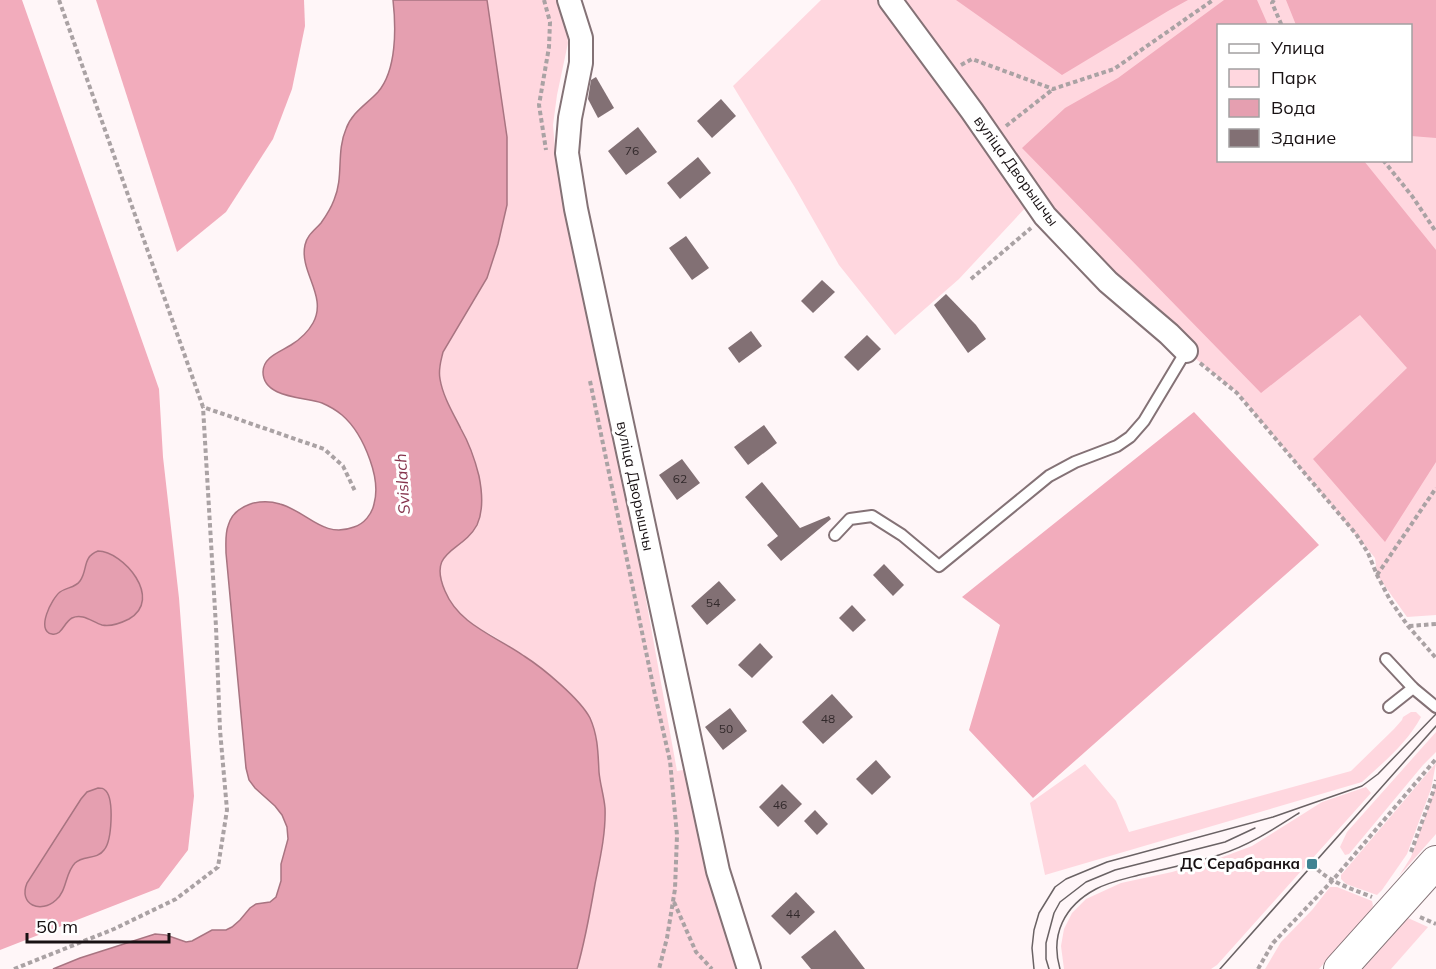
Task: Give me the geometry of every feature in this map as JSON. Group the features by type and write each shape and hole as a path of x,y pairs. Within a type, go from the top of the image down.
{"main road":[{"path":"1340,969 1423,858"}],"street":[{"name":"вуліца Дворышчы","path":"569,0 581,38 581,63 570,118 567,153 576,209 718,871 749,969"},
{"name":"вуліца Дворышчы","path":"890,0 1045,216 1108,282 1186,351"}],"lane":[{"path":"835,535 850,519 872,516 902,535 939,566 1049,476 1075,462 1117,446 1130,437 1144,421 1186,351"},
{"path":"1386,659 1413,688 1436,707"},
{"path":"1389,707 1413,688"}],"path":[{"path":"14,969 114,929 176,899 218,867 227,810 220,730 202,407 59,0"},
{"path":"544,0 550,22 549,47 538,105 546,155"},
{"path":"991,138 1053,89 1113,69 1213,0"},
{"path":"1272,1 1281,24"},
{"path":"945,74 972,59 1053,89"},
{"path":"1385,162 1412,196 1436,232"},
{"path":"971,279 1045,216"},
{"path":"1186,351 1238,393 1356,534 1368,553 1390,600 1408,626 1436,658"},
{"path":"589,376 670,762 677,836 674,901 660,969"},
{"path":"202,407 324,449 343,466 355,491"},
{"path":"1377,575 1436,488"},
{"path":"1408,626 1436,624"},
{"path":"1258,969 1273,943 1332,881 1436,759"},
{"path":"1423,858 1436,780"},
{"path":"1312,864 1332,881"},
{"path":"674,901 696,952 712,969"}],"green space":[{"path":"487,0 561,0 564,9 568,43 553,125 559,180 605,373 677,771 689,769 742,969 577,969 600,862 605,826 593,726 581,705 536,664 463,618 448,598 441,581 441,564 444,557 462,543 478,475 463,432 444,396 440,365 443,352 487,278 507,205 507,137"},
{"path":"821,0 1436,0 1436,615 1407,617 1377,575 1375,558 1238,393 1186,351 1027,206 959,279 895,335 839,265 733,86"},
{"path":"1416,712 1421,717 1409,735 1362,782 1045,875 1030,803 1085,764 1116,801 1129,832 1351,771 1394,729 1403,717"},
{"path":"1436,732 1436,752 1349,854 1345,855 1340,847 1347,832"},
{"path":"1436,763 1431,789 1407,854 1382,890 1377,895 1346,884 1341,879 1341,875"},
{"path":"1436,785 1436,834 1399,876 1411,857"},
{"path":"1366,787 1371,793 1211,969 1064,969 1061,946 1064,929 1072,913 1086,899 1121,883 1172,872 1252,846 1322,802"},
{"path":"1330,887 1337,887 1372,901 1373,906 1319,969 1265,969 1281,942 1312,910"},
{"path":"1408,918 1428,927 1391,969 1363,969"}],"shaded area":[{"path":"0,0 22,0 159,389 163,457 179,598 194,796 188,850 159,888 0,950"},
{"path":"96,0 304,0 305,26 292,89 273,139 226,212 177,252"},
{"path":"956,0 1188,0 1062,75"},
{"path":"1224,0 1257,0 1268,24 1217,24 1217,162 1365,162 1436,250 1436,462 1385,542 1313,459 1407,368 1360,315 1261,393 1022,148 1065,108 1118,78"},
{"path":"1286,0 1436,0 1436,138 1412,136 1412,24 1296,24"},
{"path":"1194,412 1319,545 1033,798 969,730 1000,625 962,597"}],"water":[{"name":"Svislach","path":"393,0 487,0 507,137 507,205 487,278 443,352 440,365 439,375 443,392 467,440 476,464 482,500 477,525 471,534 443,559 440,567 445,591 459,613 479,629 524,656 551,676 585,710 593,725 605,827 577,969 53,969 155,934 186,942 192,941 212,930 226,930 232,927 250,908 256,904 270,902 276,897 288,839 287,827 275,806 249,780 246,768 226,532 236,512 257,503 280,504 333,530 358,526 373,508 376,493 370,460 359,436 347,420 340,413 322,403 277,392 265,381 263,372 269,359 306,333 317,313 315,294 304,255 305,245 309,235 325,218 334,200 339,182 341,147 349,123 378,92 389,72 395,35"},
{"path":"98,551 108,553 118,559 136,577 141,589 142,600 139,610 129,619 116,624 102,625 84,617 76,617 69,620 58,633 47,632 45,621 53,601 60,592 78,583 87,560"},
{"path":"102,788 109,796 111,811 107,845 98,855 75,863 56,900 44,906 32,905 26,897 27,883 81,799 87,792"}],"building":[{"path":"596,77 614,108 598,118 588,99 591,80"},
{"path":"721,99 736,116 712,138 697,121"},
{"path":"638,127 657,152 626,175 608,151"},
{"path":"698,157 711,173 680,199 667,183"},
{"path":"686,236 709,268 692,280 669,248"},
{"path":"822,280 835,292 813,313 801,301"},
{"path":"946,294 976,325 986,339 968,353 934,305"},
{"path":"751,331 762,346 739,363 728,348"},
{"path":"867,335 881,349 858,371 844,357"},
{"path":"764,425 777,443 748,465 734,447"},
{"path":"682,459 700,483 677,500 659,475"},
{"path":"762,482 800,528 829,516 831,519 781,561 767,545 778,536 745,497"},
{"path":"884,564 904,585 893,596 873,575"},
{"path":"719,581 736,600 707,625 691,606"},
{"path":"852,605 866,620 853,632 839,618"},
{"path":"760,643 773,657 752,678 738,665"},
{"path":"832,694 853,717 823,744 802,722"},
{"path":"730,708 747,731 723,750 705,727"},
{"path":"876,760 891,777 872,795 856,779"},
{"path":"782,784 802,804 778,827 759,807"},
{"path":"815,810 828,824 817,835 804,821"},
{"path":"796,892 815,912 790,935 771,916"},
{"path":"835,930 865,969 811,969 801,957"}],"tram line":[{"path":"1034,969 1032,948 1039,913 1055,887 1066,879 1107,862 1273,817 1362,786 1378,774 1436,714"},
{"path":"1220,969 1436,726"},
{"path":"1060,969 1057,945 1062,923 1075,904 1085,896 1117,881 1230,851 1260,837 1299,813"},
{"path":"1049,969 1046,959 1046,943 1054,913 1060,902 1086,882 1115,870 1225,842 1255,828"}],"place":[{"name":"ДС Серабранка","path":"1312,864"}]}
